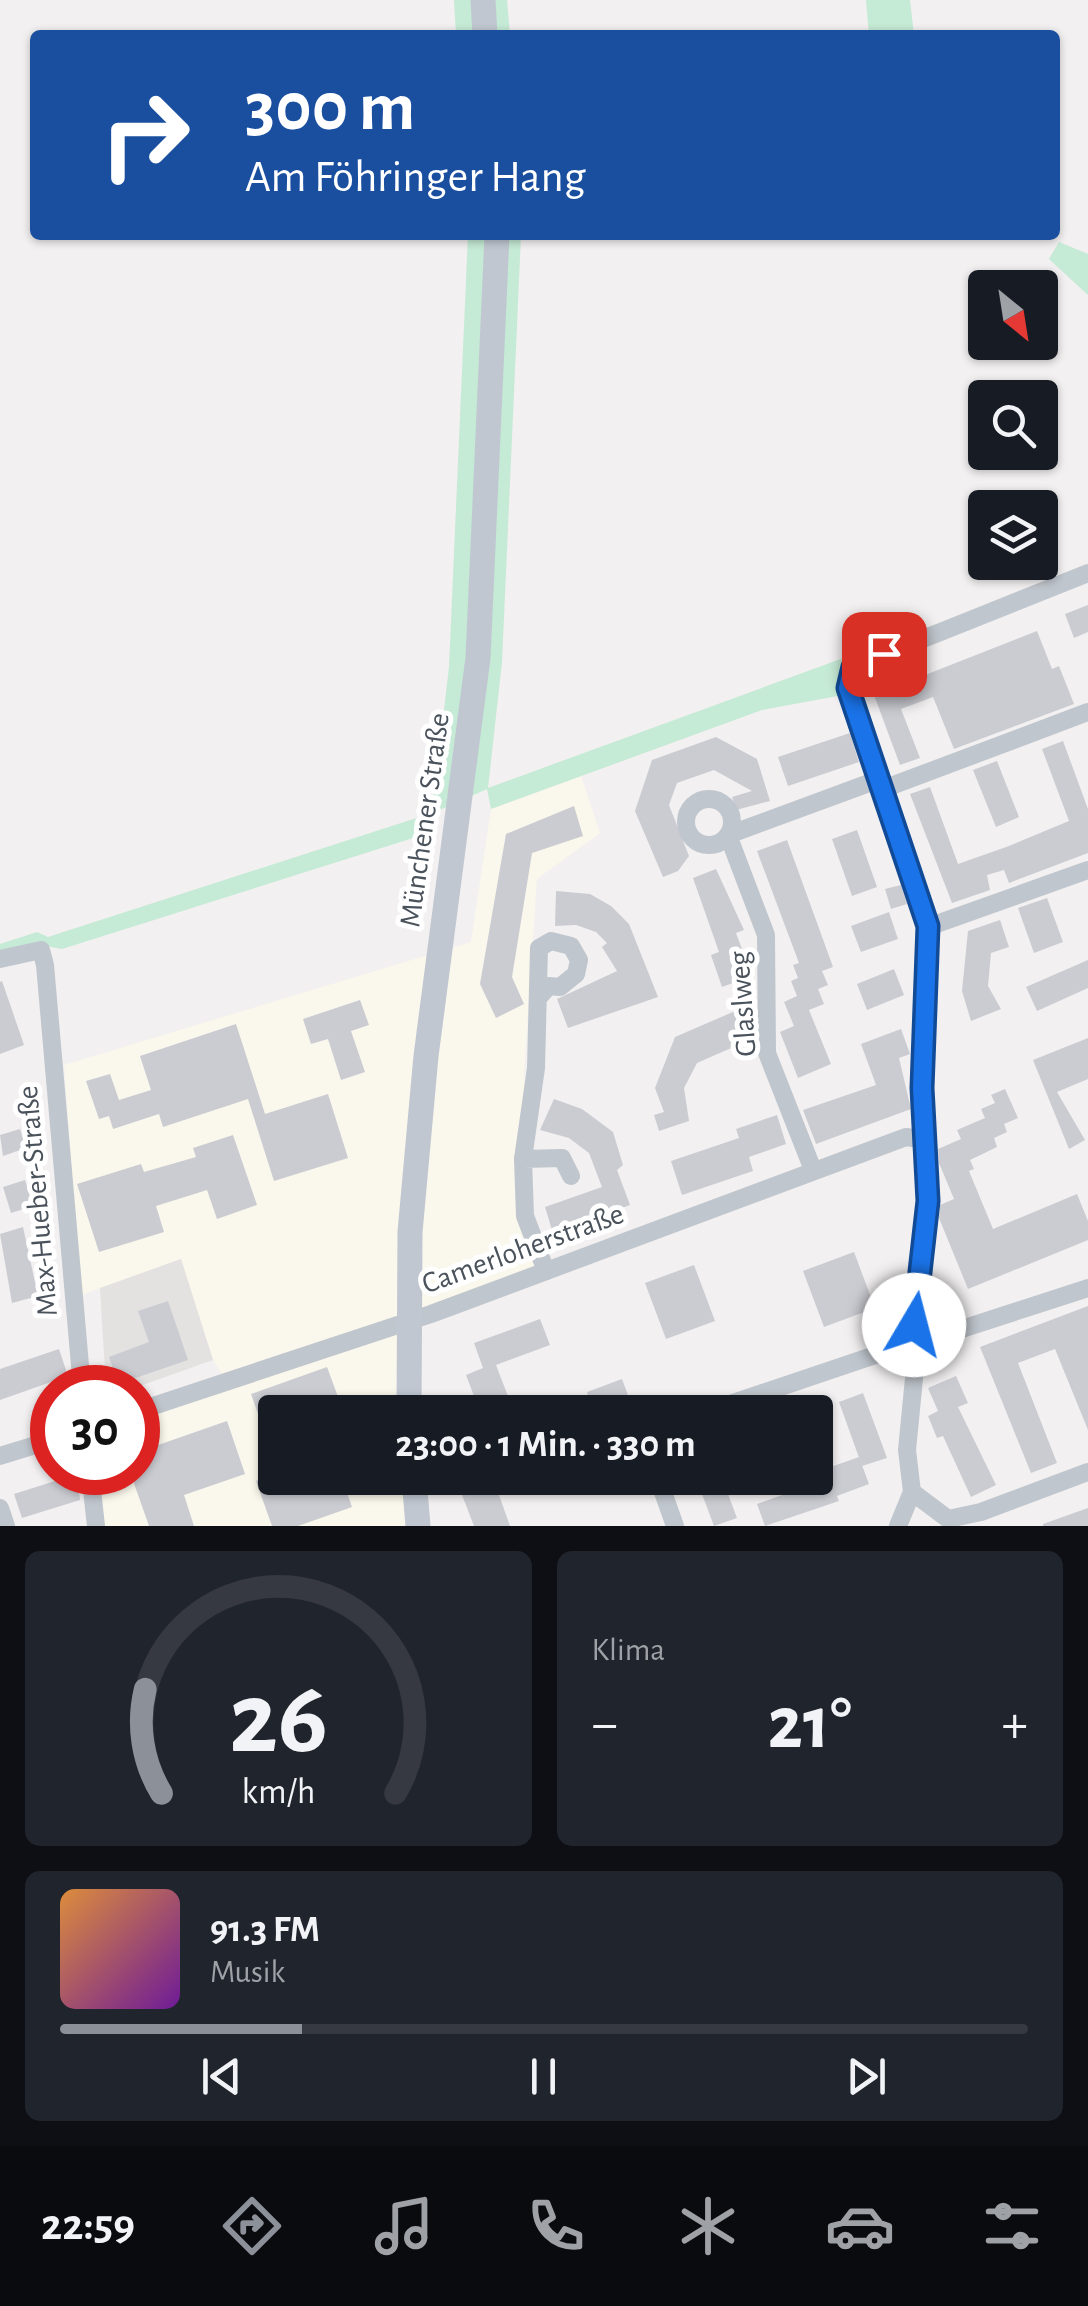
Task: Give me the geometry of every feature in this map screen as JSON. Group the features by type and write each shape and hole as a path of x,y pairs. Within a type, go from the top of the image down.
{"main road":[{"path":"483,0 486,30"},
{"name":"Münchener Straße","path":"410,1395 408,1319 426,1056 478,658 497,240"},
{"path":"415,1495 418,1526"}],"street":[{"path":"914,1325 928,1201 922,1088 928,926 848,688 853,667 1088,573"},
{"name":"Glaslweg","path":"814,1170 767,1053 766,935 728,835 1088,712"},
{"path":"928,926 1088,870"},
{"name":"Max-Hueber-Straße","path":"0,959 41,950 80,1365"},
{"path":"540,997 536,1068 523,1159 525,1216 546,1272"},
{"name":"Camerloherstraße","path":"160,1404 546,1272 906,1137 927,1140"},
{"path":"523,1159 562,1158 571,1176"},
{"path":"931,1340 1088,1288"},
{"path":"914,1325 924,1328 931,1340 926,1354 916,1358 906,1356 899,1347 901,1332 914,1325"},
{"path":"756,1395 899,1347"},
{"path":"898,1526 912,1492 907,1450 916,1358"},
{"path":"0,1456 30,1447"},
{"path":"912,1492 948,1518 980,1512 1088,1472"},
{"path":"93,1495 96,1526"},
{"path":"664,1495 675,1526"},
{"path":"0,1508 6,1526"}],"shaded area":[{"path":"581,776 600,833 537,879 524,1074 537,1276 408,1319 410,1395 258,1395 258,1495 413,1495 414,1526 98,1526 96,1495 160,1495 160,1414 231,1388 213,1360 181,1259 81,1295 64,1065 471,942 491,809"},
{"path":"181,1259 213,1360 160,1379 160,1365 105,1365 100,1288"}],"green space":[{"path":"454,0 507,0 510,30 456,30"},
{"path":"866,0 910,0 913,30 869,30"},
{"path":"468,240 521,240 502,662 488,788 1038,587 1088,581 860,669 864,685 843,695 762,710 491,809 487,789 433,813 429,833 62,949 36,944 0,955 0,944 37,932 48,937 432,813 449,667"},
{"path":"1059,242 1088,254 1088,295 1049,259"}],"building":[{"path":"1088,605 1088,632 1074,638 1065,614"},
{"path":"1037,631 1052,669 1059,666 1074,704 954,749 933,697 901,709 920,758 900,765 874,695"},
{"path":"850,733 859,762 788,786 778,757"},
{"path":"716,737 757,759 770,801 736,810 732,797 752,791 714,770 677,783 669,805 689,856 678,871 663,877 635,811 652,760"},
{"path":"1063,741 1088,809 1088,853 1009,883 1004,870 987,875 990,890 952,903 910,794 930,787 958,864 1069,821 1042,749"},
{"path":"997,761 1019,817 996,827 973,770"},
{"path":"574,806 583,836 532,853 512,977 524,1004 496,1018 480,984 506,834"},
{"path":"857,830 877,887 852,896 832,839"},
{"path":"787,840 833,967 822,971 828,985 818,989 824,1004 809,1010 831,1064 798,1078 780,1032 794,1026 784,1002 797,996 791,981 798,978 793,965 799,963 757,851"},
{"path":"716,869 744,930 736,933 752,976 722,987 711,955 719,952 693,878"},
{"path":"901,885 907,904 891,909 885,889"},
{"path":"556,891 590,894 611,906 629,924 658,997 568,1028 557,999 617,971 602,947 607,943 596,932 576,925 555,926"},
{"path":"1047,898 1063,942 1034,953 1018,908"},
{"path":"889,912 898,939 861,952 851,926"},
{"path":"1000,920 1009,947 991,953 988,986 1001,1009 971,1021 962,991 968,931"},
{"path":"1088,960 1088,988 1037,1011 1026,987"},
{"path":"894,969 904,995 867,1010 857,984"},
{"path":"0,982 24,1045 0,1054"},
{"path":"360,1000 369,1025 351,1031 365,1072 341,1080 328,1039 311,1044 303,1019"},
{"path":"749,1005 754,1038 697,1063 684,1088 689,1121 659,1131 654,1115 664,1112 655,1088 675,1037"},
{"path":"236,1024 265,1114 328,1094 348,1158 274,1181 248,1099 163,1127 159,1114 113,1129 109,1116 99,1119 86,1081 110,1074 119,1100 151,1090 140,1056"},
{"path":"901,1029 910,1054 899,1058 911,1109 816,1144 803,1110 876,1085 861,1044"},
{"path":"1088,1038 1088,1079 1057,1092 1085,1140 1069,1149 1033,1060"},
{"path":"1005,1089 1018,1118 1004,1124 1007,1132 994,1138 997,1147 970,1160 974,1169 969,1171 993,1229 1077,1194 1088,1221 1088,1240 968,1289 939,1218 940,1205 954,1199 939,1163 938,1149 961,1139 957,1130 985,1118 981,1109 995,1103 991,1095"},
{"path":"554,1099 582,1109 613,1132 623,1165 617,1170 630,1205 553,1233 545,1207 602,1187 589,1153 569,1138 540,1130"},
{"path":"777,1115 786,1144 749,1157 753,1171 682,1195 671,1161 739,1138 736,1129"},
{"path":"20,1129 26,1148 3,1156 0,1135"},
{"path":"233,1135 257,1205 217,1219 207,1190 156,1206 164,1232 99,1252 77,1184 141,1164 144,1172 196,1157 193,1148"},
{"path":"25,1180 33,1206 11,1213 3,1187"},
{"path":"23,1227 38,1296 12,1303 0,1234"},
{"path":"854,1252 875,1308 824,1327 803,1271"},
{"path":"694,1265 715,1321 666,1339 645,1283"},
{"path":"168,1301 188,1360 160,1370 160,1365 112,1365 109,1357 149,1342 138,1311"},
{"path":"1088,1306 1088,1430 1055,1349 1018,1363 1057,1463 1031,1473 980,1347"},
{"path":"540,1319 550,1345 496,1365 507,1395 474,1395 466,1375 483,1368 474,1343"},
{"path":"59,1349 64,1365 30,1365 30,1389 0,1400 0,1369"},
{"path":"327,1367 337,1395 258,1395 258,1414 251,1394"},
{"path":"956,1376 968,1403 958,1407 996,1485 971,1497 943,1436 937,1438 928,1416 938,1411 928,1388"},
{"path":"622,1379 628,1395 588,1395 587,1392"},
{"path":"863,1393 887,1458 862,1466 839,1402"},
{"path":"227,1421 245,1474 184,1495 194,1526 149,1526 138,1495 160,1495 160,1444"},
{"path":"859,1457 869,1484 837,1496 839,1501 765,1526 757,1504 782,1495 833,1495 833,1466"},
{"path":"30,1489 30,1495 79,1495 80,1500 22,1518 14,1494"},
{"path":"261,1495 348,1495 352,1507 298,1526 272,1526"},
{"path":"462,1495 499,1495 510,1526 474,1526"},
{"path":"702,1495 728,1495 737,1518 714,1526"},
{"path":"1088,1508 1088,1526 1043,1526 1043,1524"}],"route":[{"path":"884,654 853,667 848,688 928,926 922,1088 928,1201 914,1325"}]}
